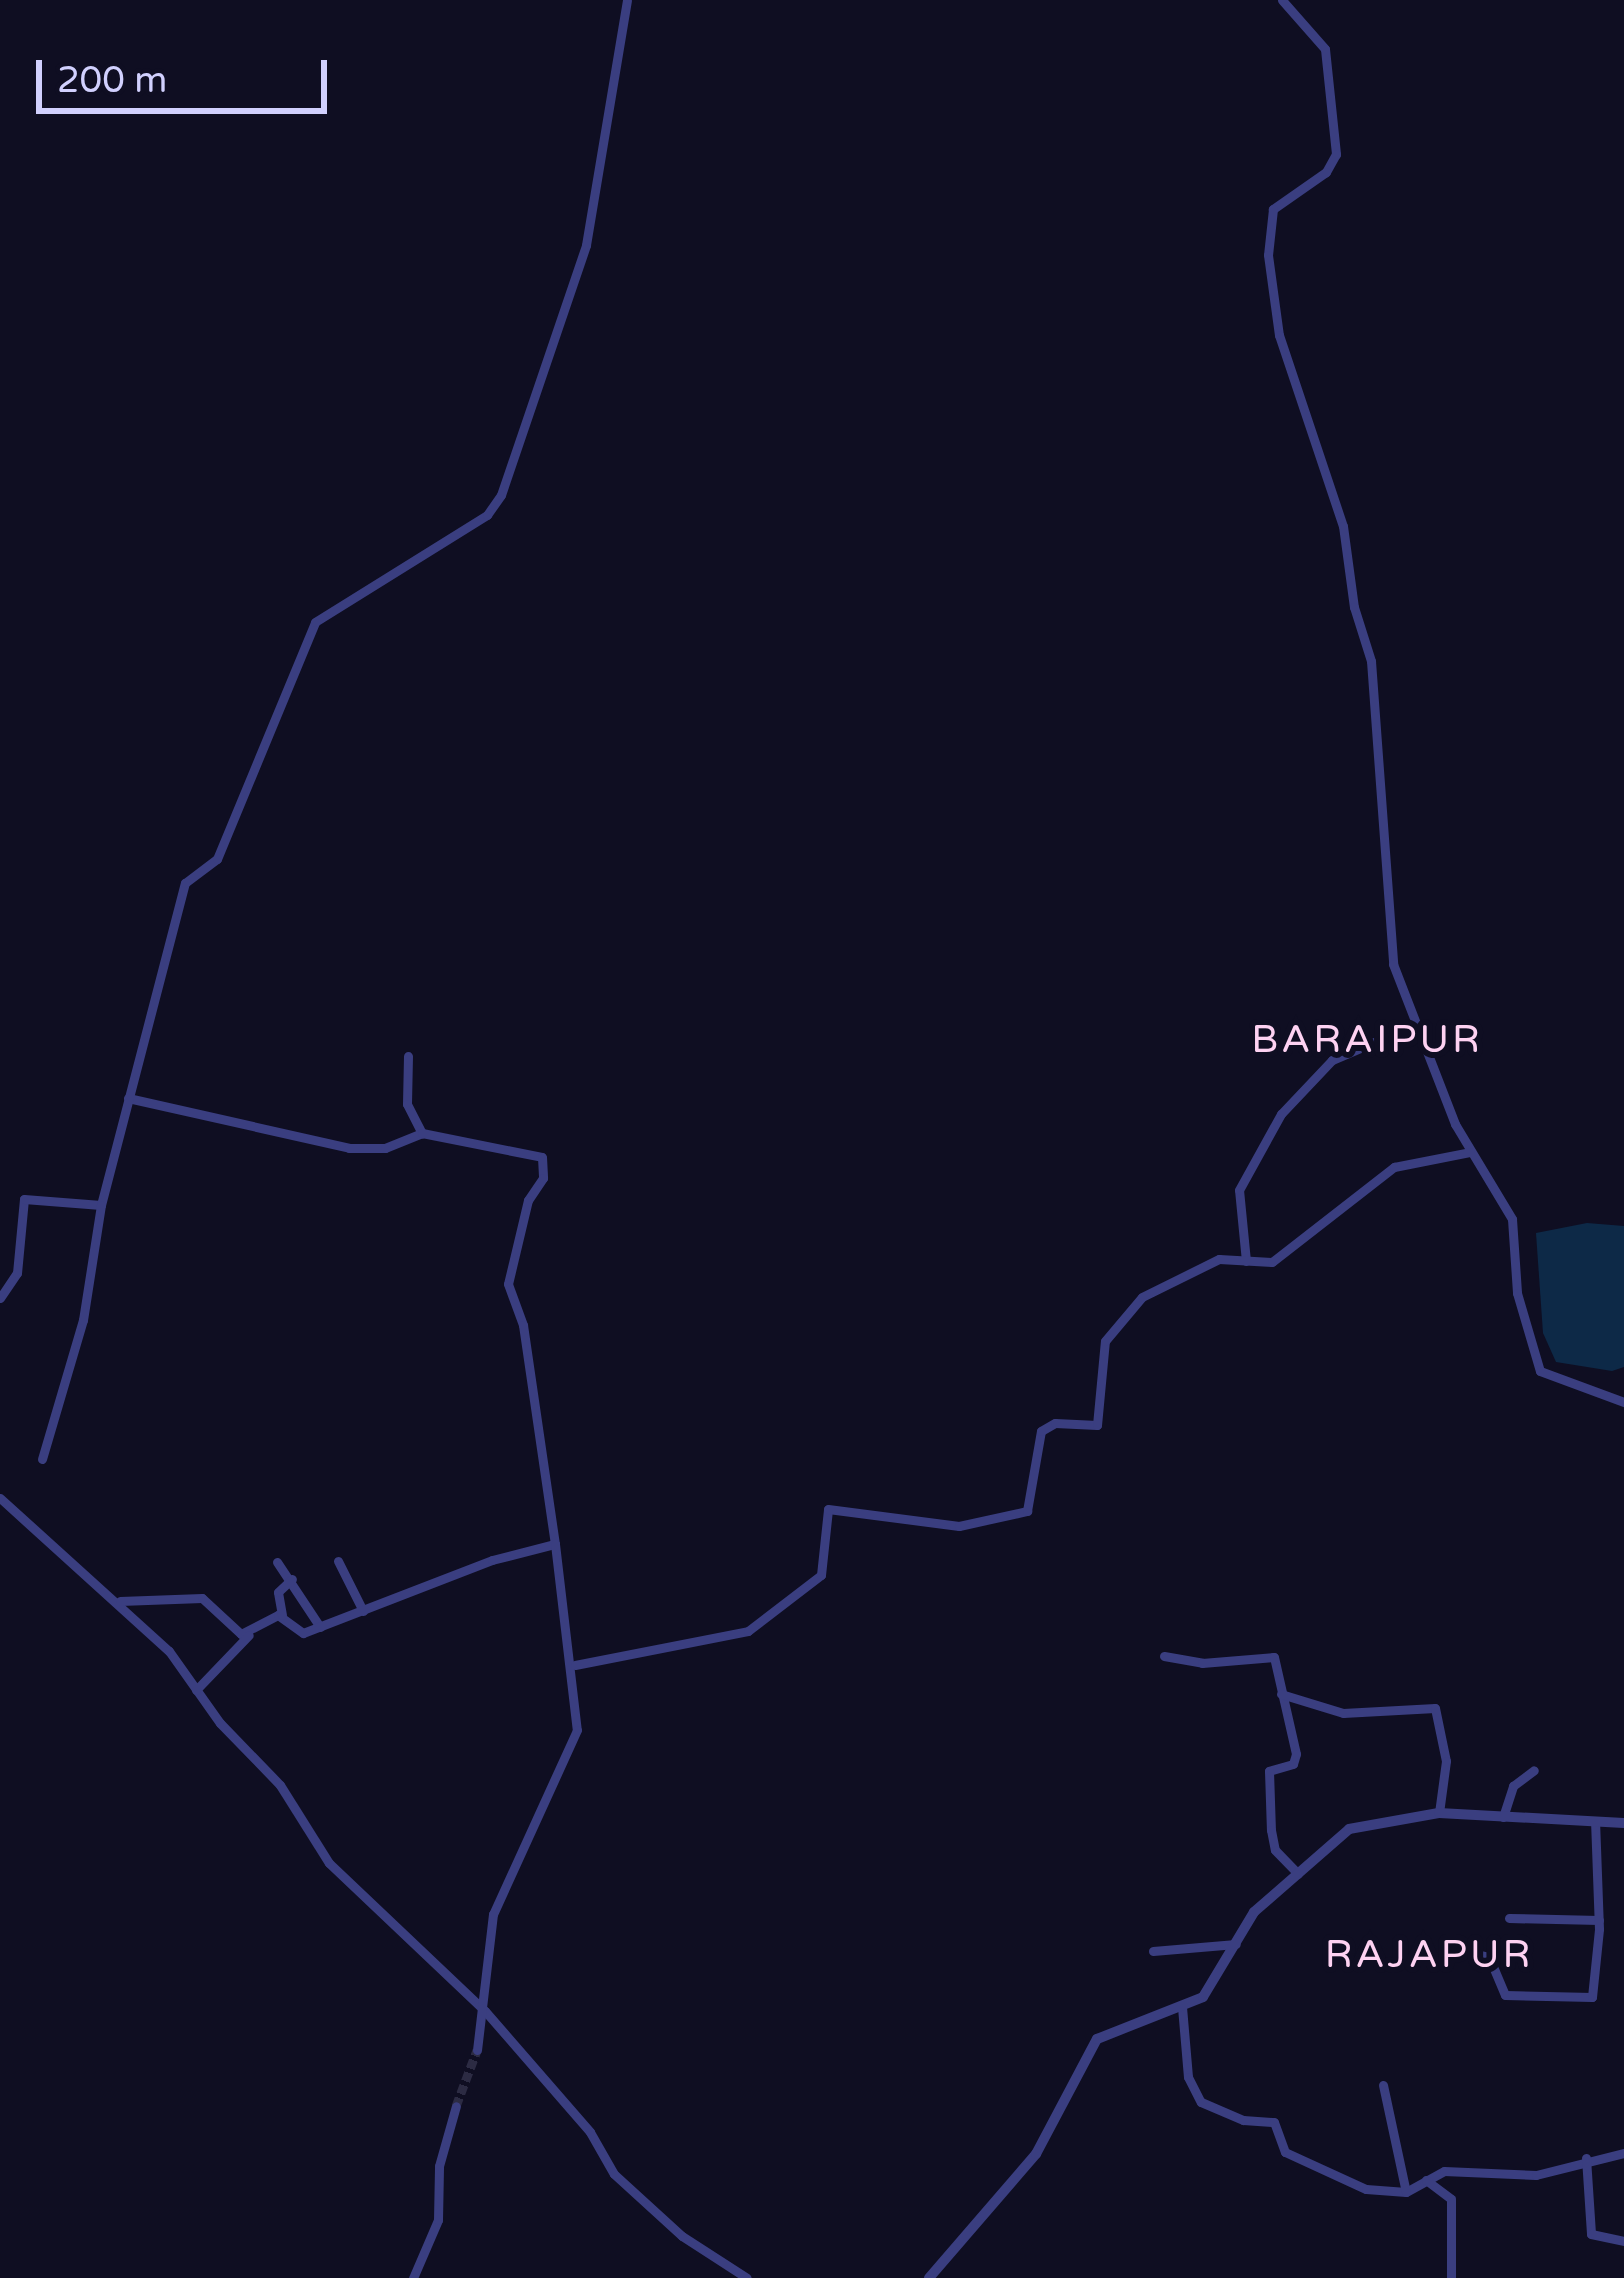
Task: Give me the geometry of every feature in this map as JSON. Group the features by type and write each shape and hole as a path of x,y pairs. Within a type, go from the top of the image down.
{"street":[{"path":"42,1459 82,1319 101,1205 188,876 218,859 315,622 488,515 501,495 586,245 627,0"},
{"path":"1282,0 1325,49 1336,154 1326,172 1273,208 1268,255 1280,335 1343,526 1354,607 1371,662 1390,954 1414,1025 1470,1152 1515,1227 1517,1293 1540,1371 1624,1402"},
{"path":"1246,1261 1239,1190 1281,1114 1332,1060 1414,1025"},
{"path":"408,1056 406,1104 422,1133"},
{"path":"128,1098 349,1148 385,1148 422,1133 535,1153 545,1162 508,1284 523,1325 579,1713 572,1751 493,1914 477,2050"},
{"path":"574,1665 748,1631 821,1575 828,1509 959,1526 1028,1511 1041,1431 1100,1421 1102,1354 1118,1318 1190,1270 1227,1258 1265,1264 1289,1253 1394,1167 1470,1152"},
{"path":"0,1298 17,1273 24,1198 101,1205"},
{"path":"0,1498 40,1541 120,1601 169,1651 196,1690 280,1785 328,1863 485,2011 590,2132 626,2186 747,2278"},
{"path":"292,1580 278,1592 282,1615 299,1634 558,1548"},
{"path":"338,1561 363,1611"},
{"path":"277,1562 320,1627"},
{"path":"120,1601 202,1598 249,1634"},
{"path":"196,1690 249,1634 282,1615"},
{"path":"1164,1656 1216,1663 1270,1653 1295,1754 1293,1764 1269,1771 1271,1830 1275,1850 1298,1874"},
{"path":"1281,1694 1342,1713 1436,1708 1446,1761 1439,1814"},
{"path":"1504,1816 1513,1786 1534,1770"},
{"path":"929,2278 1036,2155 1097,2039 1182,2007 1214,1988 1254,1912 1358,1824 1439,1814 1624,1823"},
{"path":"1463,1951 1489,1957 1501,1993 1589,1999 1599,1920 1595,1822"},
{"path":"1509,1918 1599,1920"},
{"path":"1153,1951 1236,1944"},
{"path":"1182,2007 1187,2077 1201,2102 1243,2120 1274,2122 1284,2150 1366,2189 1406,2192 1444,2171 1536,2175 1586,2158 1624,2152"},
{"path":"1383,2085 1406,2192"},
{"path":"412,2278 438,2220 440,2166 455,2106"},
{"path":"1586,2158 1592,2234 1624,2241"},
{"path":"1426,2180 1450,2199 1451,2278"}],"water":[{"path":"1587,1223 1624,1226 1624,1367 1612,1371 1556,1362 1543,1333 1536,1233"}],"tunnel":[{"path":"456,2106 477,2050"}],"district":[{"name":"BARAIPUR","path":"1367,1040"},
{"name":"RAJAPUR","path":"1429,1955"}]}
